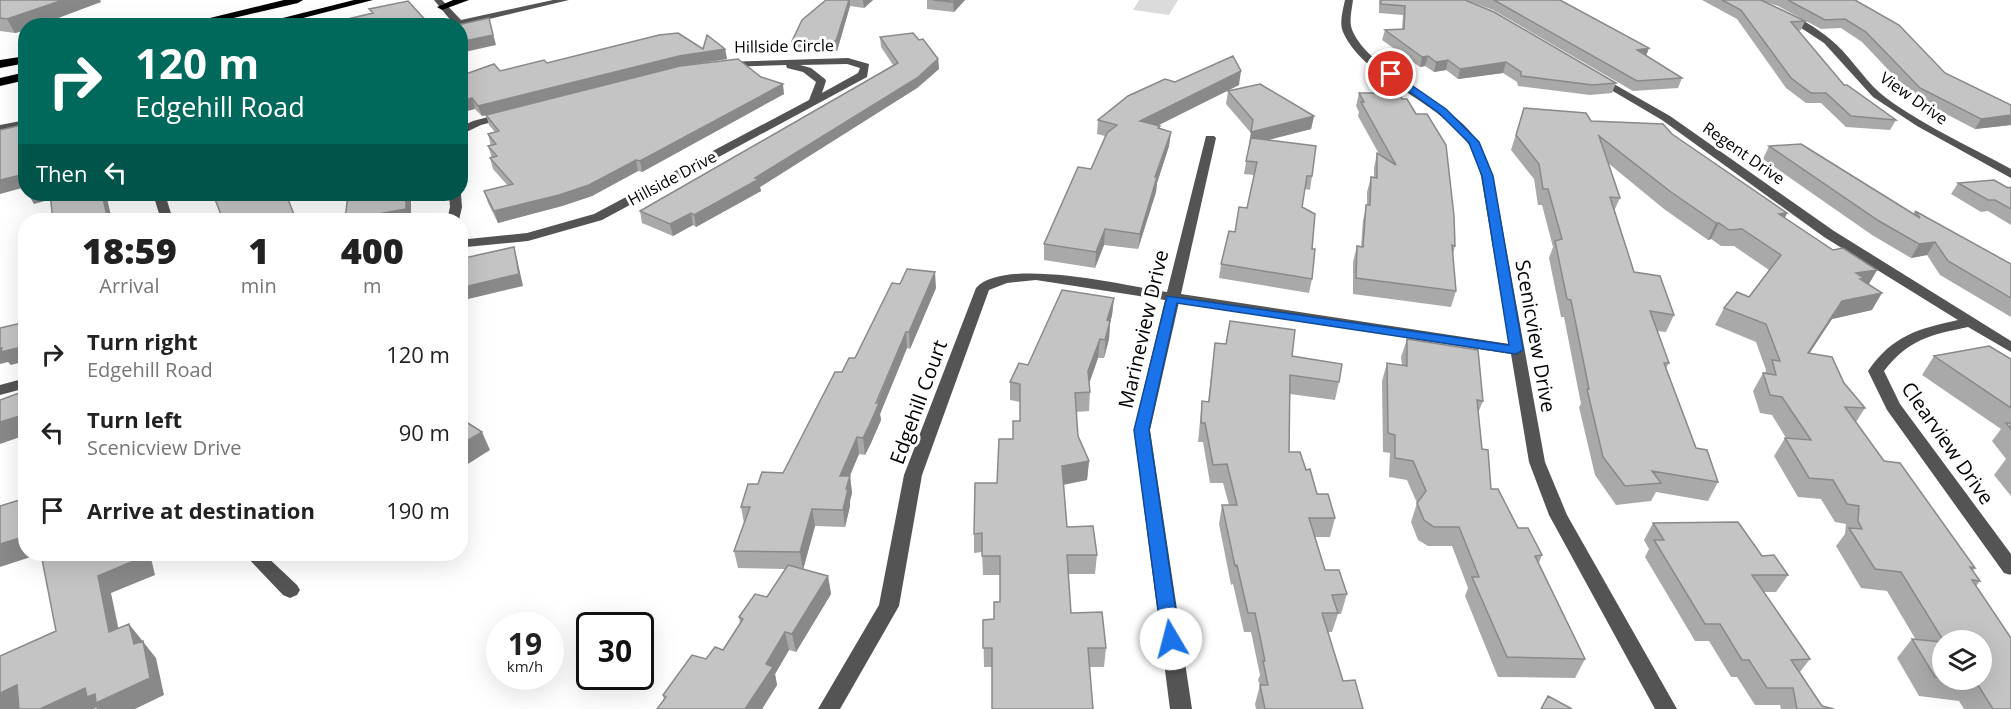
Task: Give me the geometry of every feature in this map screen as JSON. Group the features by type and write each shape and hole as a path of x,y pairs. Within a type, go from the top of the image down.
{"highway":[{"path":"218,18 298,0"},
{"path":"290,18 368,0"},
{"path":"440,3 464,0"},
{"path":"0,64 18,61"},
{"path":"0,82 18,78"}],"street":[{"path":"468,21 565,0"},
{"name":"Scenicview Drive","path":"1349,0 1345,18 1348,32 1358,47 1443,111 1474,142 1487,176 1516,350 1538,462 1558,515 1666,709"},
{"name":"View Drive","path":"1748,0 1795,20 1827,41 1877,95 1921,124 2011,174"},
{"path":"440,3 449,18"},
{"name":"Hillside Circle","path":"713,66 848,61 865,66"},
{"path":"777,63 807,70 821,81 814,101"},
{"name":"Hillside Drive","path":"468,243 528,237 598,217 863,75 865,66"},
{"name":"Regent Drive","path":"1586,70 1666,118 1829,234 2011,347"},
{"path":"468,128 477,123 521,112"},
{"path":"0,128 18,125"},
{"name":"Marineview Drive","path":"1181,709 1142,430 1210,138"},
{"name":"Edgehill Court","path":"829,709 889,606 913,475 983,288 1004,279 1036,276 1172,298"},
{"path":"1172,298 1516,350"},
{"name":"Clearview Drive","path":"1970,322 1910,337 1890,351 1876,372 1893,406 2011,568"},
{"path":"0,390 18,385"},
{"path":"260,561 290,590"}],"shaded area":[{"path":"1139,0 1178,0 1169,15 1133,10"}],"building":[{"path":"0,0 63,0 7,19 0,18"},
{"path":"826,0 849,0 836,41 792,41 802,20"},
{"path":"933,0 956,0 953,2"},
{"path":"1381,0 1465,0 1494,12 1616,83 1593,85 1521,76 1521,72 1506,62 1460,69 1448,60 1436,62 1428,56 1422,57 1385,30 1404,29 1405,6 1381,4"},
{"path":"1494,0 1560,0 1649,48 1637,50 1682,78 1637,81"},
{"path":"1722,0 1761,0 1805,21 1791,22 1844,85 1896,120 1851,116 1826,93 1811,93 1791,78 1741,10"},
{"path":"1788,0 1855,0 1899,25 1945,73 2011,105 2011,115 1981,119 1920,88 1866,32 1845,19 1825,20"},
{"path":"408,1 424,18 352,18 373,13 369,9"},
{"path":"489,18 493,35 468,40 468,23"},
{"path":"678,33 703,49 707,35 725,49 679,56 478,106 472,98 468,99 468,73 494,64 500,71 544,60 547,63 659,35"},
{"path":"913,33 919,40 923,39 938,59 917,78 755,178 759,179 694,215 691,213 670,224 640,211 898,63 880,37"},
{"path":"1233,56 1241,71 1140,121 1160,126 1158,128 1171,132 1155,177 1157,177 1140,234 1105,229 1096,252 1044,244 1078,167 1091,169 1107,133 1117,125 1098,120 1128,96 1165,79 1175,82"},
{"path":"738,59 761,77 783,84 640,161 636,160 589,185 494,211 484,191 513,184 490,158 497,156 488,146 496,144 488,134 499,131 486,115 680,66"},
{"path":"1260,84 1314,116 1251,132 1253,120 1228,91"},
{"path":"1359,93 1399,93 1402,99 1407,99 1416,114 1427,114 1446,145 1454,216 1455,246 1452,245 1456,291 1356,278 1357,246 1363,247 1366,205 1370,205 1371,177 1377,178 1377,153 1396,165 1361,102 1364,102"},
{"path":"1524,108 1586,113 1591,121 1663,124 1672,134 1787,213 1779,214 1833,250 1843,248 1877,270 1856,273 1864,278 1860,279 1882,293 1842,301 1808,353 1832,357 1844,383 1865,408 1845,407 1884,461 1900,463 1975,568 1970,567 1980,581 1972,580 2011,638 2011,709 1993,709 1981,690 1992,690 1992,630 1937,630 1901,572 1875,569 1849,528 1862,529 1858,521 1859,506 1847,504 1833,480 1809,478 1785,438 1811,440 1782,397 1770,395 1763,373 1776,375 1772,360 1780,361 1766,324 1724,308 1737,292 1749,297 1781,255 1742,229 1729,230 1716,223 1671,192 1599,136 1620,198 1610,197 1634,272 1660,276 1674,315 1650,311 1669,363 1664,363 1696,448 1707,450 1718,482 1652,471 1661,483 1625,486 1603,457 1587,389 1589,389 1571,300 1567,299 1555,241 1562,239 1548,189 1543,189 1539,164 1516,135"},
{"path":"18,126 18,176 0,180 0,130"},
{"path":"1251,138 1316,146 1312,176 1307,176 1302,207 1315,214 1312,279 1221,264 1229,231 1235,232 1239,207 1247,208 1257,162 1246,161"},
{"path":"1801,144 1920,218 1915,211 2011,264 2011,298 1948,261 1935,242 1919,244 1879,221 1769,146"},
{"path":"1994,180 2008,188 2011,187 2011,209 1995,200 1988,200 1958,183"},
{"path":"51,201 104,201 106,213 52,213"},
{"path":"216,201 289,201 293,213 220,213"},
{"path":"347,201 406,201 406,209 384,213 346,213"},
{"path":"514,247 519,274 468,286 468,257"},
{"path":"907,269 935,272 909,332 906,332 876,403 879,403 869,426 863,438 857,437 840,476 850,476 843,510 812,509 800,552 734,551 750,507 741,507 748,484 758,484 762,472 783,473 835,372 842,372 849,358 855,358 892,283 900,284"},
{"path":"1062,290 1114,298 1107,320 1110,321 1105,340 1100,339 1088,371 1090,392 1075,393 1078,436 1089,461 1062,466 1067,527 1093,526 1097,555 1067,555 1071,613 1102,612 1106,648 1088,648 1093,709 992,709 992,648 983,648 983,620 994,619 994,602 1000,602 1000,556 982,556 982,533 974,534 975,483 997,483 999,439 1013,439 1013,421 1020,421 1020,384 1010,382 1019,363 1028,365"},
{"path":"1230,321 1295,330 1292,356 1342,364 1339,382 1290,375 1289,452 1300,452 1306,470 1310,469 1317,494 1328,494 1335,518 1309,518 1325,570 1339,570 1347,594 1332,595 1338,613 1322,613 1343,681 1355,680 1363,709 1265,709 1260,685 1268,685 1255,613 1248,613 1222,505 1237,505 1227,464 1213,465 1205,423 1201,423 1202,401 1209,402 1215,343 1226,344"},
{"path":"18,324 18,348 1,352 0,328"},
{"path":"1407,339 1478,350 1483,401 1477,400 1482,449 1488,450 1491,489 1498,489 1518,528 1528,528 1542,555 1535,556 1585,659 1507,657 1472,577 1479,577 1459,527 1434,527 1424,520 1417,503 1426,491 1413,461 1395,458 1395,435 1388,433 1387,363 1407,366"},
{"path":"1989,346 2011,359 2011,408 1934,356"},
{"path":"18,393 18,416 0,422 0,400"},
{"path":"468,423 482,432 468,440"},
{"path":"18,500 18,538 0,544 0,506"},
{"path":"1738,522 1762,556 1774,555 1788,575 1752,575 1810,659 1791,660 1822,706 1834,709 1797,709 1793,688 1767,688 1749,660 1742,660 1720,624 1705,624 1654,540 1664,540 1653,523"},
{"path":"42,561 134,561 98,576 109,632 129,624 134,644 143,641 150,678 96,703 95,694 87,697 85,688 40,709 19,709 17,685 0,693 0,656 56,631"},
{"path":"788,565 828,576 792,634 785,632 766,664 773,667 745,709 657,709 666,697 663,695 692,655 706,659 715,647 723,650 743,619 739,617 755,594 767,597"},
{"path":"1912,639 1932,641 1932,672"},
{"path":"1548,696 1572,709 1541,709"}],"route":[{"path":"1171,639 1142,430 1172,298 1516,350 1487,176 1474,142 1443,111 1391,74"}]}
